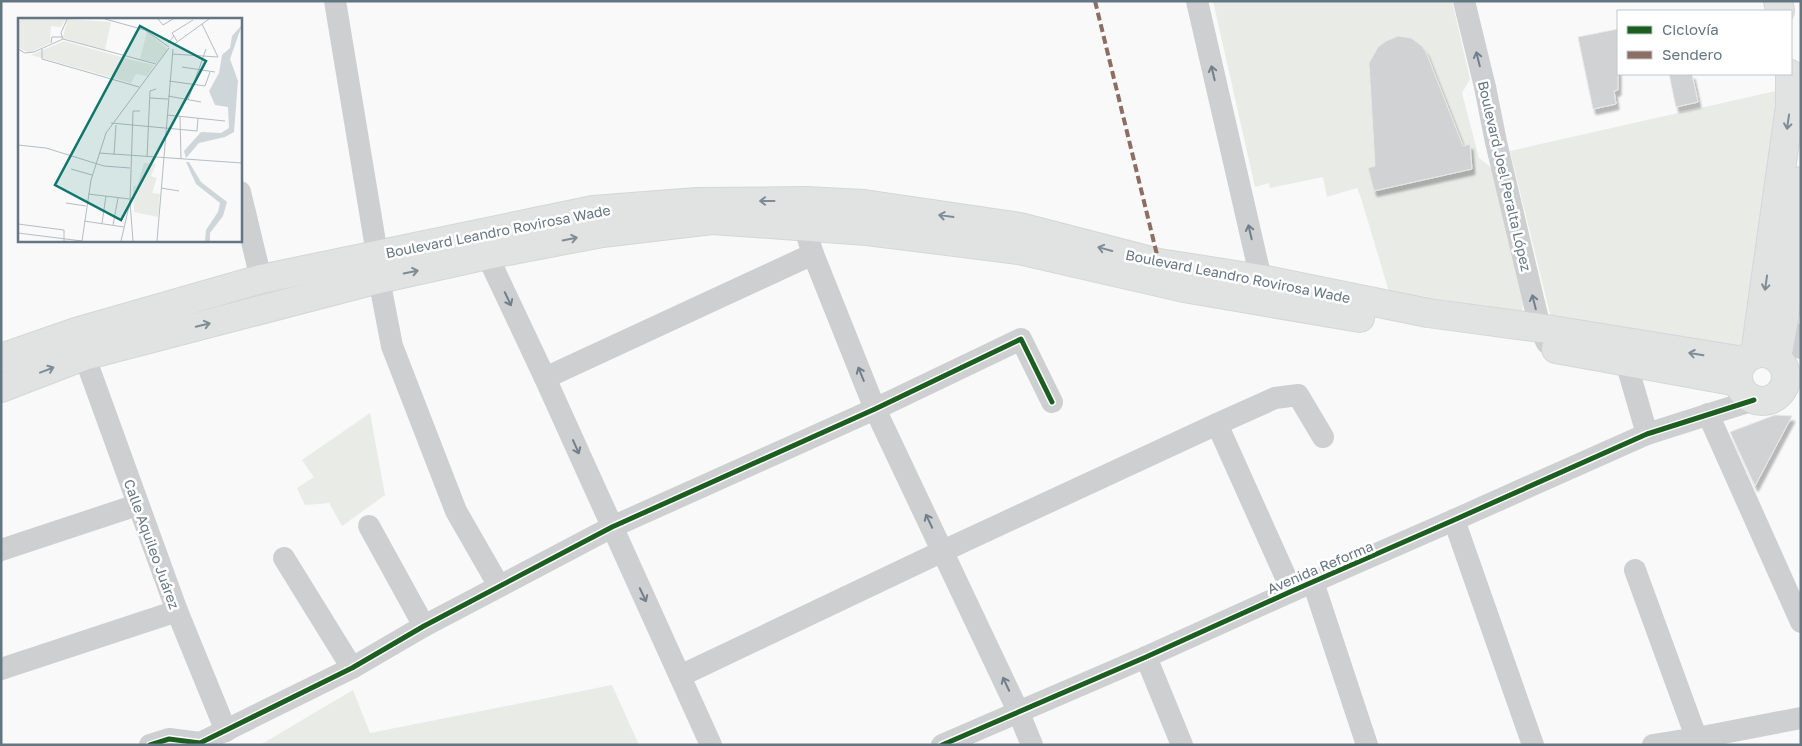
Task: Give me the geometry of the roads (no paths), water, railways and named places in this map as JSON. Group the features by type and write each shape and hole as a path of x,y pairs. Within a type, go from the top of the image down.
{"main road":[{"path":"1770,371 1790,106 1790,75"},
{"path":"1770,371 1791,326 1801,181"},
{"name":"Boulevard Leandro Rovirosa Wade","path":"1,358 80,344 378,267 485,244 593,210 697,202 804,213 864,204 1019,238 1261,279 1428,313 1545,338 1626,362 1770,371"},
{"name":"Boulevard Leandro Rovirosa Wade","path":"1019,238 1184,288 1770,371"},
{"name":"Boulevard Leandro Rovirosa Wade","path":"1,388 80,344 261,279 378,267"}],"street":[{"path":"335,1 392,346 456,511 499,586"},
{"path":"1197,1 1261,279"},
{"name":"Boulevard Joel Peralta López","path":"1464,1 1496,142 1545,338"},
{"path":"241,196 261,279"},
{"path":"804,213 813,254 875,409 1018,711 1032,745"},
{"path":"485,244 710,745"},
{"path":"545,378 813,254"},
{"path":"150,745 169,739 199,744 352,668 424,626 612,527 875,409 1021,340 1052,402"},
{"name":"Calle Aquileo Juárez","path":"80,344 137,505 177,611 226,731"},
{"path":"1626,362 1647,434"},
{"name":"Avenida Reforma","path":"942,745 1146,657 1647,434 1708,414 1770,371"},
{"path":"680,676 943,551 1275,398 1298,396 1323,437"},
{"path":"1708,414 1801,622"},
{"path":"1216,424 1292,591"},
{"path":"1,550 137,505"},
{"path":"1454,520 1533,745"},
{"path":"369,526 424,626"},
{"path":"284,558 352,668"},
{"path":"1635,570 1698,742"},
{"path":"1313,582 1367,745"},
{"path":"1,669 177,611"},
{"path":"1146,657 1182,745"},
{"path":"1653,745 1698,742 1801,718"}]}
